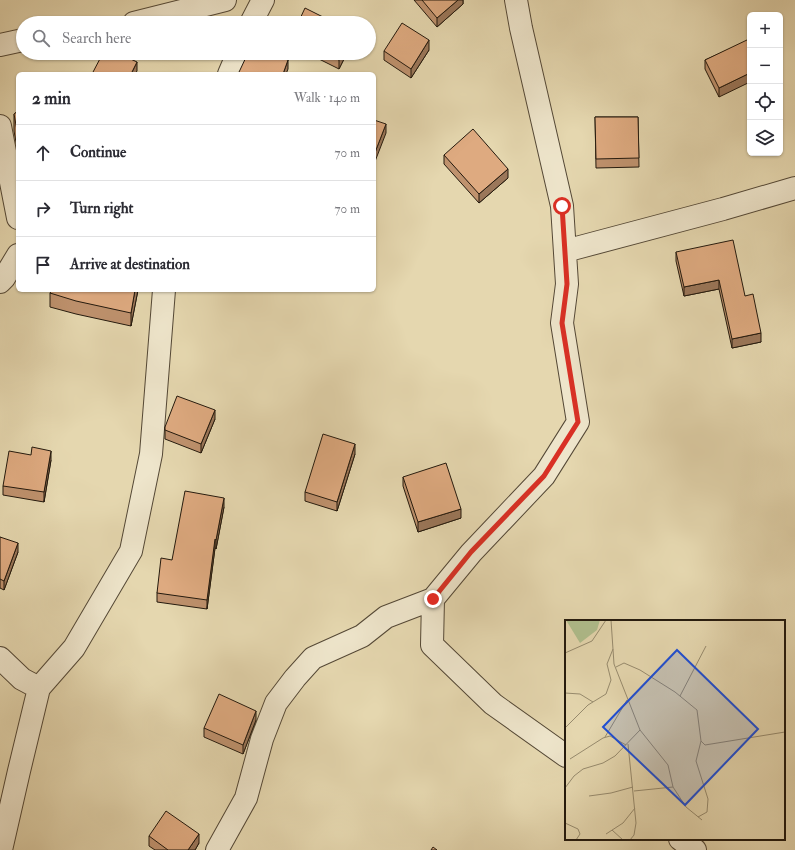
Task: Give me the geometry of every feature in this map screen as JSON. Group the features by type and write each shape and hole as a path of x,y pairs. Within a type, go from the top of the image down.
{"street":[{"path":"162,16 226,0"},
{"path":"255,16 263,0"},
{"path":"217,850 246,798 262,739 276,703 294,678 313,658 362,636 386,617 433,599 471,552 544,476 578,422 562,323 567,284 562,206 521,28 516,0"},
{"path":"0,45 16,42"},
{"path":"230,72 235,60"},
{"path":"0,126 16,208"},
{"path":"565,252 795,188"},
{"path":"0,221 16,222"},
{"path":"0,282 16,258"},
{"path":"1,850 39,688 74,648 131,551 151,454 164,292"},
{"path":"433,599 432,645 493,704 565,755"},
{"path":"0,658 22,679 39,688"},
{"path":"681,840 695,850"}],"building":[{"path":"422,0 458,0 437,18"},
{"path":"305,8 321,16 301,16"},
{"path":"402,23 429,40 411,69 384,51"},
{"path":"747,40 747,74 719,88 705,60"},
{"path":"99,60 133,60 137,62 132,72 93,72"},
{"path":"245,60 288,60 284,72 239,72"},
{"path":"16,112 16,125 14,114"},
{"path":"595,117 638,117 639,158 596,159"},
{"path":"376,121 386,124 376,150"},
{"path":"473,129 508,169 479,194 444,155"},
{"path":"733,240 745,296 753,294 761,333 732,339 719,280 684,287 676,252"},
{"path":"135,292 131,313 76,301 50,293"},
{"path":"177,396 215,410 201,444 165,430"},
{"path":"323,434 355,444 337,502 305,492"},
{"path":"32,447 51,451 44,492 3,486 9,451 31,455"},
{"path":"446,463 461,509 418,522 403,477"},
{"path":"185,491 224,498 216,540 215,539 207,600 157,593 161,558 172,560"},
{"path":"0,537 18,543 4,581 0,579"},
{"path":"219,694 256,711 243,745 204,728"},
{"path":"166,811 199,834 188,850 168,850 149,836"}],"route":[{"path":"433,599 471,552 544,476 578,422 562,323 567,284 562,206"}]}
